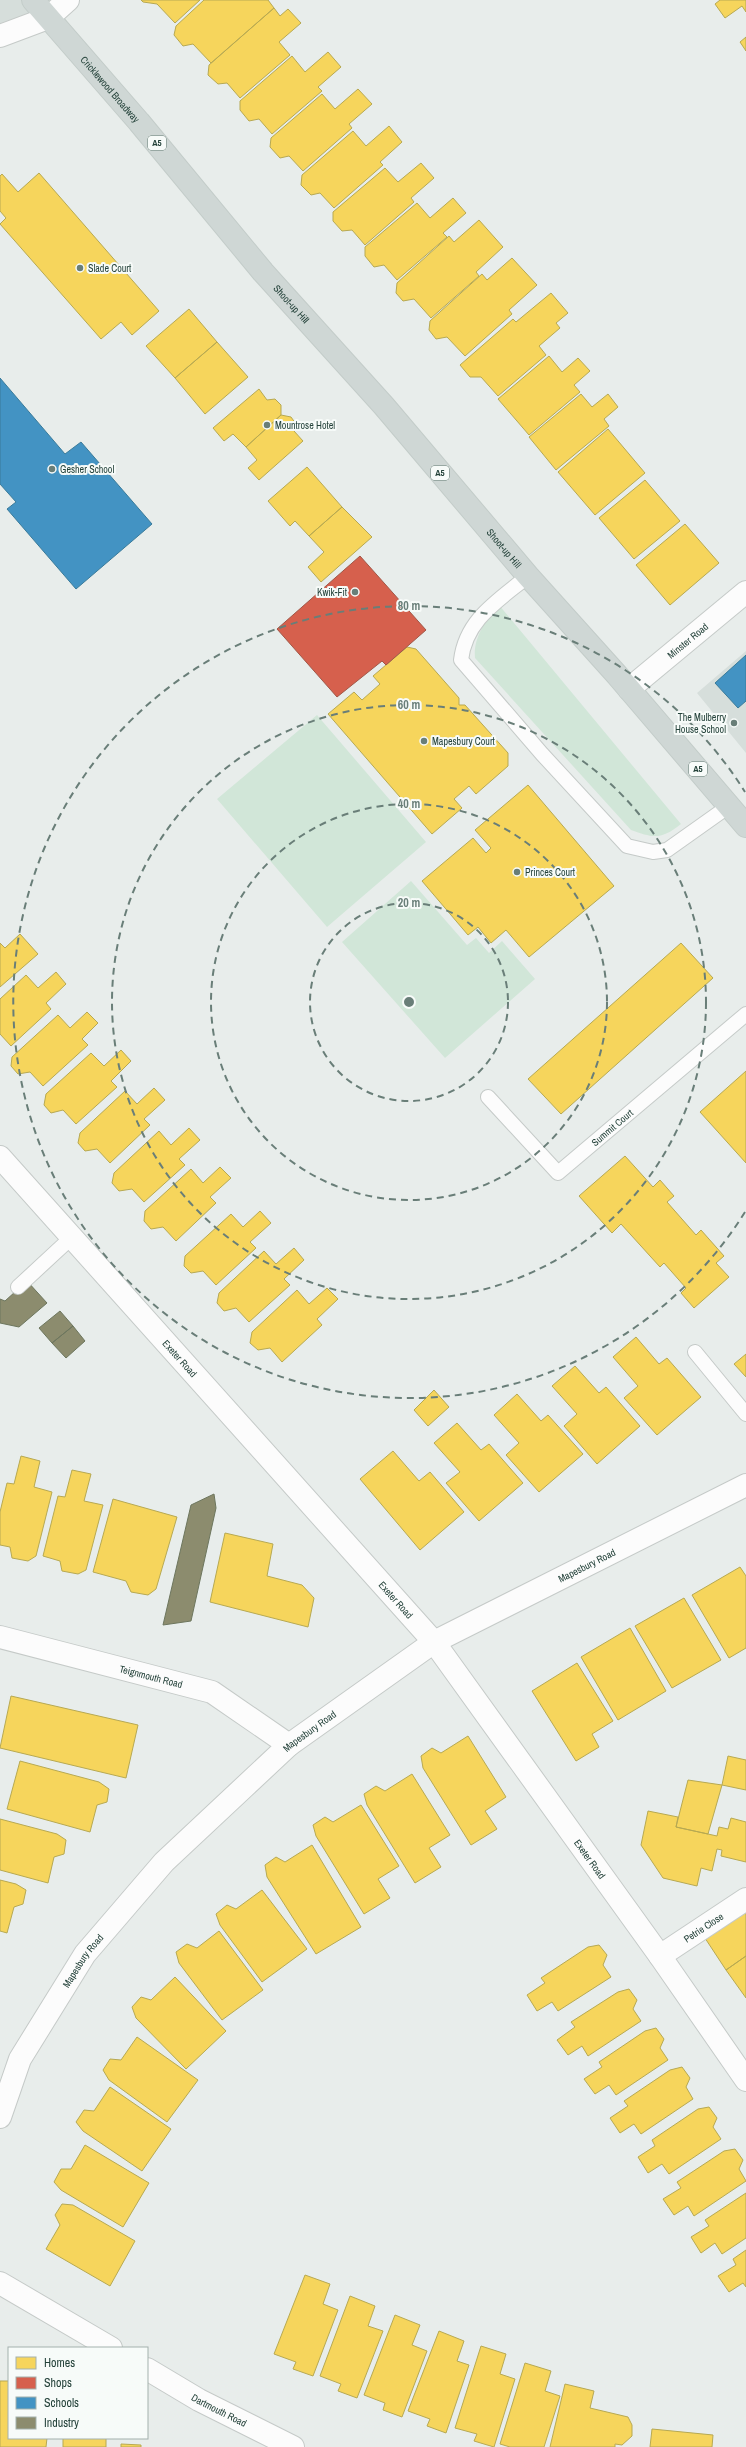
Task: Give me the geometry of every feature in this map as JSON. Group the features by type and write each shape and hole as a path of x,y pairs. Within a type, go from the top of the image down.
{"main road":[{"name":"Cricklewood Broadway","path":"33,0 138,122 263,272"},
{"name":"Shoot-up Hill","path":"263,272 384,406 528,576 629,689 746,826"}],"street":[{"path":"0,36 48,18 68,0"},
{"name":"Minster Road","path":"629,689 746,592"},
{"name":"Exeter Road","path":"0,1157 434,1642 660,1956 746,2080"},
{"name":"Mapesbury Road","path":"0,2117 20,2059 85,1954 164,1862 289,1745 434,1642 744,1489"},
{"name":"Teignmouth Road","path":"0,1637 212,1692 289,1745"},
{"name":"Petrie Close","path":"660,1956 746,1899"},
{"path":"0,2283 109,2347"},
{"name":"Dartmouth Road","path":"148,2370 199,2400 293,2447"}],"lane":[{"path":"528,576 480,616 463,644 461,660 542,754 627,846 653,852 667,850 729,806"},
{"name":"Summit Court","path":"488,1097 558,1173 746,1014"},
{"path":"18,1287 72,1237"},
{"path":"695,1352 746,1414"}],"shaded area":[{"path":"0,0 66,0 0,27"},
{"name":"The Mulberry House School","path":"746,651 746,753 697,693"}],"green space":[{"path":"499,605 681,824 668,833 657,836 645,835 631,830 475,658 476,643 481,629 489,616"},
{"path":"317,715 426,842 327,927 217,799"},
{"path":"411,881 467,945 476,938 489,953 502,941 535,979 445,1058 342,942"}],"building: Homes":[{"path":"141,0 200,0 175,23 157,4 143,2"},
{"path":"204,0 268,0 274,8 211,63 193,44 183,46 174,35 176,26"},
{"path":"720,0 746,0 746,12 742,6 725,18 715,4"},
{"path":"274,8 280,16 288,9 301,23 279,42 290,55 240,98 227,83 218,84 208,75 209,65"},
{"path":"746,37 746,51 740,42"},
{"path":"328,52 341,67 318,87 322,91 272,134 259,119 249,121 240,110 240,101 292,56 305,72"},
{"path":"358,89 372,104 349,124 352,128 303,171 289,156 280,158 270,147 271,138 322,94 335,109"},
{"path":"389,126 402,142 380,162 383,165 334,208 320,193 311,195 301,185 302,175 353,131 366,146"},
{"path":"421,163 434,178 411,198 414,202 365,245 352,230 342,231 333,221 333,212 385,168 398,182"},
{"name":"Slade Court","path":"39,173 159,311 132,335 121,322 101,339 0,224 6,218 0,211 0,176 2,174 18,192"},
{"path":"453,198 466,213 443,233 447,237 397,280 384,265 374,267 365,256 365,247 417,203 430,218"},
{"path":"479,220 503,247 476,272 479,276 431,318 414,299 403,301 396,293 397,283 449,236 454,242"},
{"path":"512,258 537,285 509,310 512,314 465,356 447,337 436,339 429,330 430,321 482,274 487,280"},
{"path":"551,293 568,313 556,323 560,328 539,346 546,355 498,396 481,377 470,377 460,365 513,319 516,322"},
{"path":"189,309 217,342 175,378 146,346"},
{"path":"217,342 248,377 205,414 175,378"},
{"path":"549,356 562,372 578,358 590,371 574,385 580,392 529,435 498,399"},
{"path":"259,389 267,400 275,399 281,405 281,415 246,447 233,434 224,441 213,428"},
{"path":"581,394 592,407 608,394 618,407 604,419 609,426 556,470 529,437"},
{"path":"281,415 291,417 296,424 294,431 303,441 259,480 248,468 257,460 246,447"},
{"path":"608,429 645,473 595,515 558,472"},
{"path":"307,467 342,507 309,536 295,521 290,526 268,501"},
{"path":"645,480 680,521 634,559 599,518"},
{"path":"342,507 372,537 321,582 308,567 324,552 309,536"},
{"path":"685,524 719,563 670,605 636,565"},
{"name":"Mapesbury Court","path":"407,647 416,649 459,698 459,705 465,705 508,753 508,766 476,794 469,786 454,799 462,808 432,834 328,714 354,692 362,700 380,684 373,676"},
{"name":"Princes Court","path":"528,785 614,886 529,957 506,930 491,943 478,927 468,935 422,881 473,838 486,853 491,848 475,830"},
{"path":"20,934 38,954 0,987 0,943 5,948"},
{"path":"681,943 713,978 561,1114 528,1079"},
{"path":"56,972 66,984 46,1003 51,1009 11,1046 0,1034 0,999 26,975 38,988"},
{"path":"87,1012 98,1023 82,1039 88,1045 43,1086 30,1072 18,1074 11,1066 12,1057 58,1015 70,1028"},
{"path":"121,1050 131,1061 111,1081 117,1087 76,1124 63,1110 51,1113 44,1105 46,1094 91,1053 104,1066"},
{"path":"746,1071 746,1163 700,1112"},
{"path":"154,1088 165,1100 144,1119 150,1125 110,1163 97,1149 85,1151 78,1143 80,1133 125,1091 137,1104"},
{"path":"189,1128 200,1140 179,1159 185,1165 144,1202 132,1189 119,1191 112,1183 114,1173 159,1131 171,1145"},
{"path":"625,1156 653,1187 660,1180 674,1196 667,1202 696,1235 701,1230 724,1256 716,1263 729,1277 694,1308 681,1293 686,1288 664,1263 660,1267 621,1224 612,1233 579,1196"},
{"path":"220,1167 231,1178 210,1197 216,1203 176,1241 163,1227 151,1229 144,1221 145,1211 191,1169 203,1183"},
{"path":"260,1211 271,1223 250,1242 256,1248 216,1285 203,1271 191,1273 184,1266 185,1256 231,1214 243,1227"},
{"path":"294,1248 304,1260 284,1279 290,1285 249,1322 236,1308 224,1311 217,1303 219,1293 264,1251 276,1264"},
{"path":"327,1288 338,1299 317,1319 322,1325 282,1362 270,1348 258,1350 250,1343 252,1332 297,1290 309,1304"},
{"path":"636,1337 659,1364 667,1358 701,1397 657,1435 624,1398 638,1386 613,1357"},
{"path":"746,1354 746,1377 734,1364"},
{"path":"575,1366 599,1393 606,1387 640,1426 597,1464 564,1426 577,1414 552,1386"},
{"path":"434,1390 449,1407 428,1426 414,1410"},
{"path":"517,1394 541,1421 548,1415 583,1454 539,1492 506,1455 519,1443 494,1415"},
{"path":"457,1423 481,1450 489,1444 523,1483 479,1521 446,1483 460,1472 434,1443"},
{"path":"393,1451 419,1481 430,1472 464,1512 420,1550 360,1479"},
{"path":"21,1456 40,1461 34,1487 52,1492 36,1556 28,1561 12,1558 10,1547 0,1545 0,1512 7,1483 14,1484"},
{"path":"72,1470 91,1474 84,1501 103,1505 86,1570 78,1574 62,1571 60,1561 43,1556 58,1496 65,1497"},
{"path":"113,1499 177,1517 156,1589 148,1595 131,1592 126,1581 93,1572"},
{"path":"225,1533 273,1544 267,1576 302,1585 314,1598 308,1627 210,1602"},
{"path":"740,1567 746,1576 746,1648 729,1658 692,1595"},
{"path":"684,1598 721,1660 672,1688 635,1626"},
{"path":"630,1628 666,1691 618,1720 581,1657"},
{"path":"577,1663 613,1721 592,1734 599,1747 576,1761 532,1691"},
{"path":"11,1696 138,1725 126,1778 0,1748"},
{"path":"468,1736 506,1797 485,1811 497,1829 471,1845 423,1768 421,1756 432,1748 441,1753"},
{"path":"728,1756 746,1760 746,1790 722,1785"},
{"path":"20,1761 99,1782 109,1789 107,1802 97,1805 90,1832 7,1809"},
{"path":"412,1774 450,1835 429,1848 441,1867 415,1883 367,1805 364,1794 376,1786 385,1791"},
{"path":"688,1780 722,1785 708,1834 676,1827"},
{"path":"361,1805 399,1866 378,1879 390,1898 364,1914 316,1836 313,1825 325,1817 333,1822"},
{"path":"648,1811 678,1817 676,1827 717,1836 719,1827 728,1829 731,1818 746,1822 746,1862 721,1856 722,1850 717,1849 712,1871 701,1868 697,1886 663,1878 641,1845"},
{"path":"0,1819 57,1834 66,1840 64,1854 54,1857 48,1883 0,1870"},
{"path":"312,1845 361,1927 316,1954 267,1877 265,1865 276,1857 285,1862"},
{"path":"0,1880 16,1884 26,1890 23,1904 14,1907 7,1933 0,1931"},
{"path":"262,1890 307,1949 262,1982 220,1925 216,1914 227,1905 236,1909"},
{"path":"746,1902 746,1956 726,1970 701,1932"},
{"path":"219,1931 263,1990 222,2020 179,1963 176,1952 187,1944 197,1948"},
{"path":"599,1945 607,1955 603,1965 611,1977 558,2011 552,2002 537,2011 527,1995 545,1983 541,1978 588,1947"},
{"path":"746,1956 746,1998 726,1970"},
{"path":"175,1977 226,2031 186,2069 136,2018 132,2007 141,1997 151,2000"},
{"path":"629,1989 637,2000 633,2009 641,2021 588,2056 582,2046 568,2055 557,2040 575,2027 571,2022 618,1992"},
{"path":"656,2028 664,2039 660,2048 668,2060 616,2095 609,2085 595,2094 584,2079 602,2067 599,2062 645,2031"},
{"path":"137,2037 198,2080 167,2122 109,2080 103,2070 110,2059 121,2060"},
{"path":"682,2067 690,2078 686,2087 693,2099 641,2134 634,2124 620,2133 610,2118 628,2106 624,2101 670,2070"},
{"path":"110,2087 171,2129 142,2171 83,2131 76,2122 84,2110 94,2111"},
{"path":"709,2107 717,2118 713,2127 721,2139 669,2174 662,2164 648,2173 638,2157 655,2146 652,2140 698,2109"},
{"path":"85,2145 149,2183 123,2227 61,2190 54,2182 61,2169 71,2169"},
{"path":"735,2149 743,2160 739,2169 746,2181 694,2216 688,2206 674,2215 663,2199 681,2188 677,2182 724,2151"},
{"path":"746,2193 746,2238 722,2254 715,2243 701,2253 691,2237 709,2226 705,2220"},
{"path":"62,2204 73,2205 135,2241 110,2286 46,2249 60,2225 55,2215"},
{"path":"746,2250 746,2287 743,2283 729,2292 718,2276 736,2265 733,2259"},
{"path":"305,2275 330,2284 323,2304 338,2310 313,2376 293,2369 296,2362 274,2354"},
{"path":"350,2296 375,2306 368,2326 383,2331 357,2398 338,2391 341,2384 320,2376"},
{"path":"395,2315 420,2325 412,2345 427,2351 402,2417 383,2410 385,2403 364,2395"},
{"path":"439,2331 464,2341 457,2361 469,2365 446,2433 427,2426 430,2419 408,2411"},
{"path":"481,2346 506,2354 500,2374 515,2379 494,2447 474,2441 477,2434 455,2428"},
{"path":"525,2363 551,2371 545,2391 560,2396 544,2447 510,2447 500,2444"},
{"path":"0,2381 8,2381 8,2439 47,2439 46,2447 0,2447"},
{"path":"565,2384 594,2391 590,2408 628,2417 632,2425 632,2436 622,2445 615,2444 615,2447 550,2447"},
{"path":"652,2429 713,2435 712,2447 650,2447"},
{"path":"63,2439 106,2439 106,2447 63,2447"},
{"path":"121,2444 141,2445 141,2447 121,2447"}],"building: Shops":[{"name":"Kwik-Fit","path":"360,556 426,630 386,665 382,661 337,697 277,629"}],"building: Schools":[{"name":"Gesher School","path":"0,378 65,454 81,442 152,524 76,589 7,509 16,502 0,484"},
{"name":"The Mulberry House School","path":"746,655 746,701 738,708 715,683"}],"building: Industry":[{"path":"27,1281 47,1303 19,1327 0,1323 0,1299 5,1301"},
{"path":"60,1311 73,1326 52,1343 39,1328"},
{"path":"73,1326 85,1341 66,1358 52,1343"},
{"path":"214,1494 216,1508 191,1621 163,1625 191,1505"}],"place":[{"name":"Slade Court","path":"80,268"},
{"name":"Mountrose Hotel","path":"267,425"},
{"name":"Gesher School","path":"52,469"},
{"name":"Kwik-Fit","path":"355,592"},
{"name":"The Mulberry House School","path":"734,723"},
{"name":"Mapesbury Court","path":"424,741"},
{"name":"Princes Court","path":"517,872"}]}
